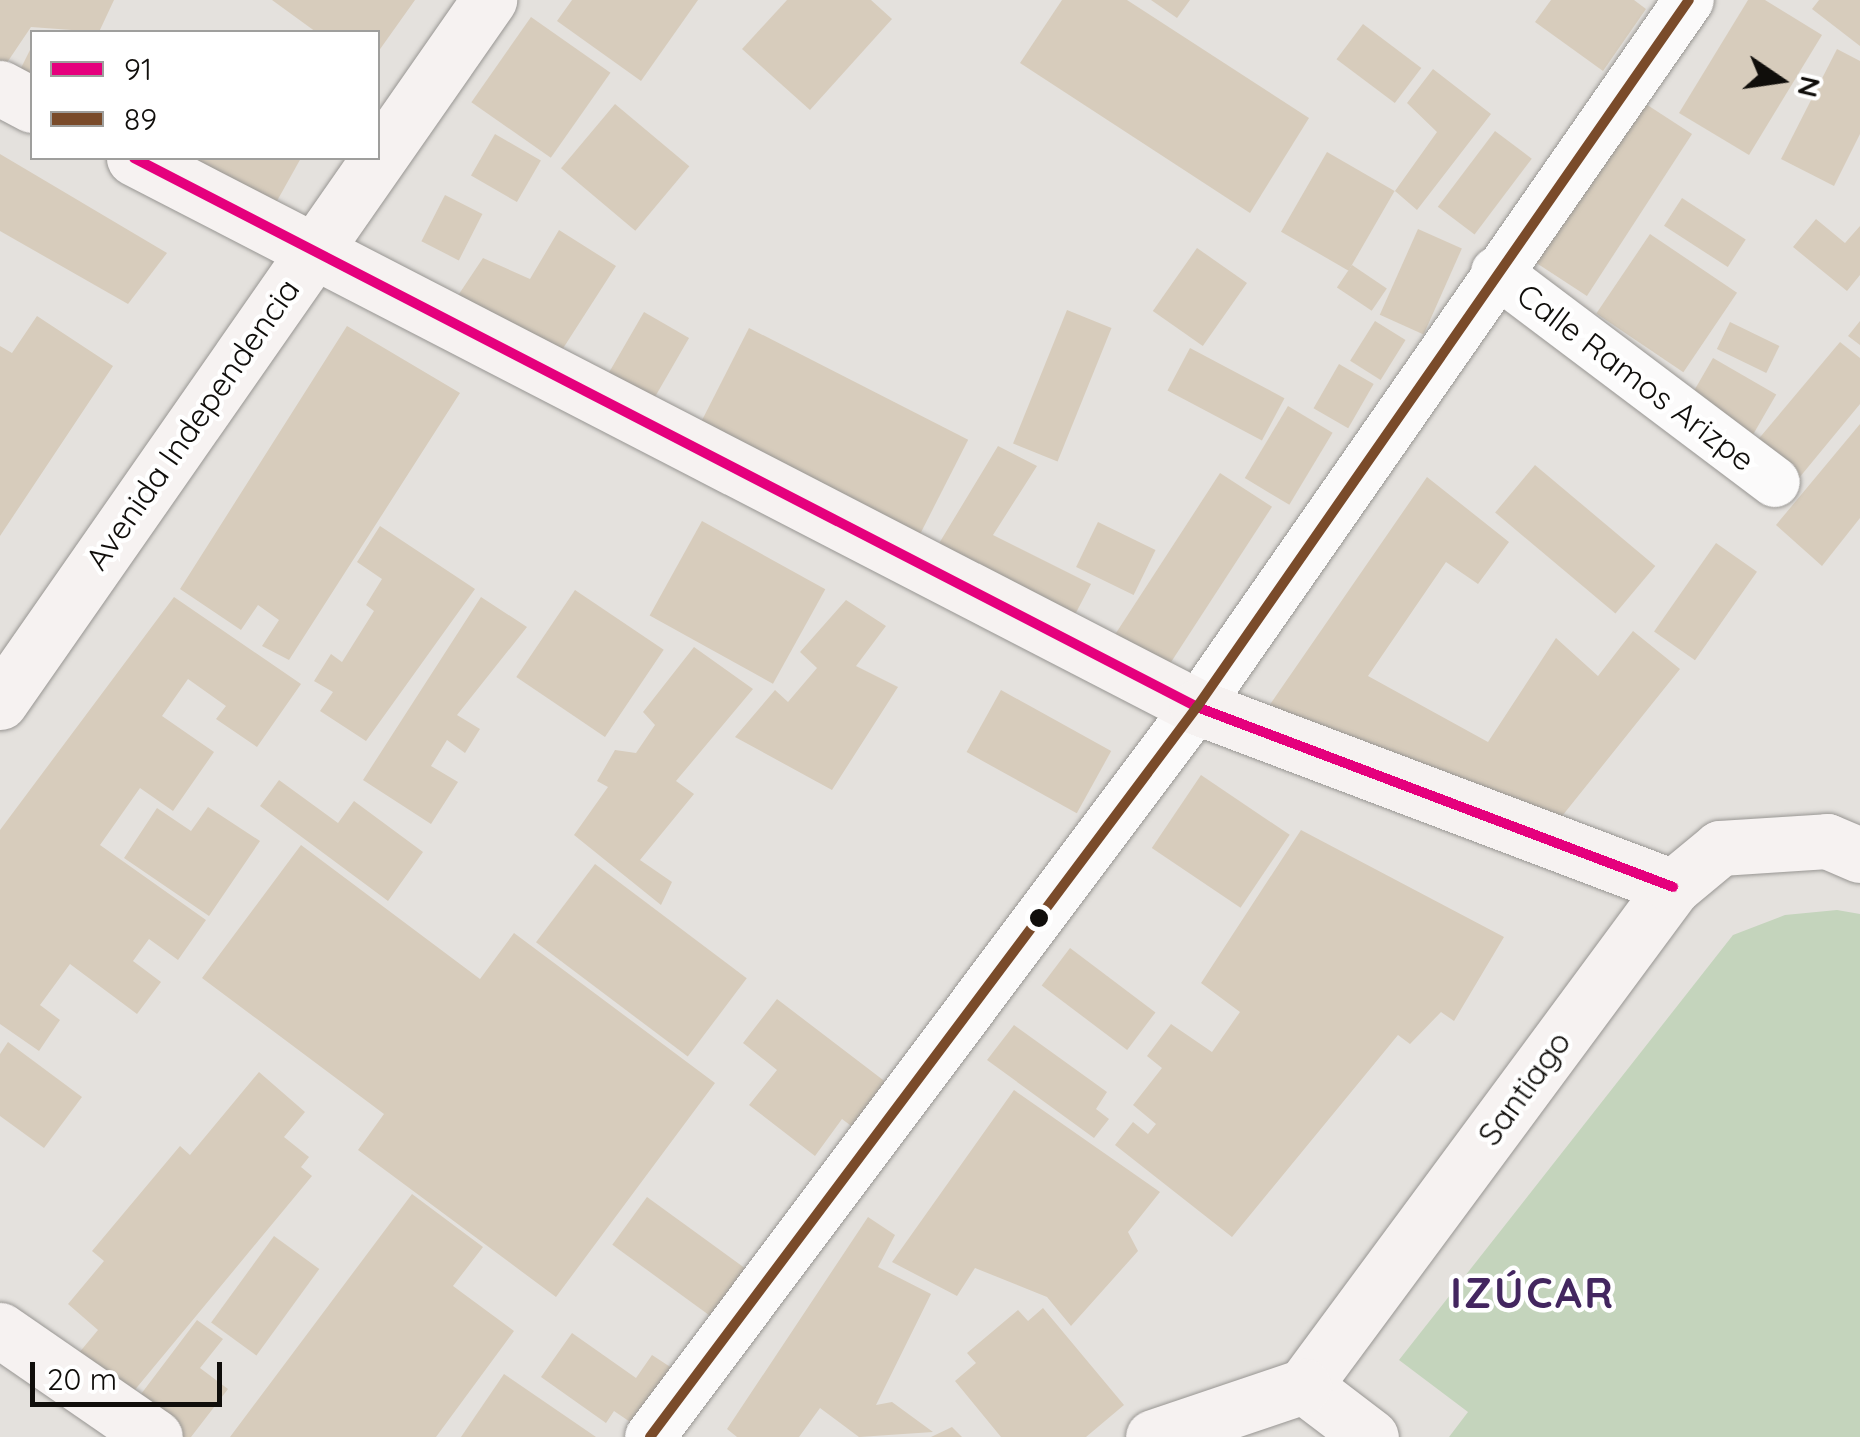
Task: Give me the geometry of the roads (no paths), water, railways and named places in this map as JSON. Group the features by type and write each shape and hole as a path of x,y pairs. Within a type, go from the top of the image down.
{"street":[{"name":"Avenida Independencia","path":"380,154 489,0"},
{"path":"650,1437 1196,706 1689,0"},
{"path":"0,88 30,104"},
{"path":"138,160 1196,706 1672,887"},
{"name":"Avenida Independencia","path":"0,702 376,160"},
{"name":"Calle Ramos Arizpe","path":"1496,272 1775,482"},
{"name":"Santiago","path":"1304,1386 1672,887 1720,848 1827,841 1860,855"},
{"path":"0,1330 154,1437"},
{"path":"1153,1437 1304,1386 1372,1437"}],"district":[{"name":"IZÚCAR","path":"1533,1293"}]}
